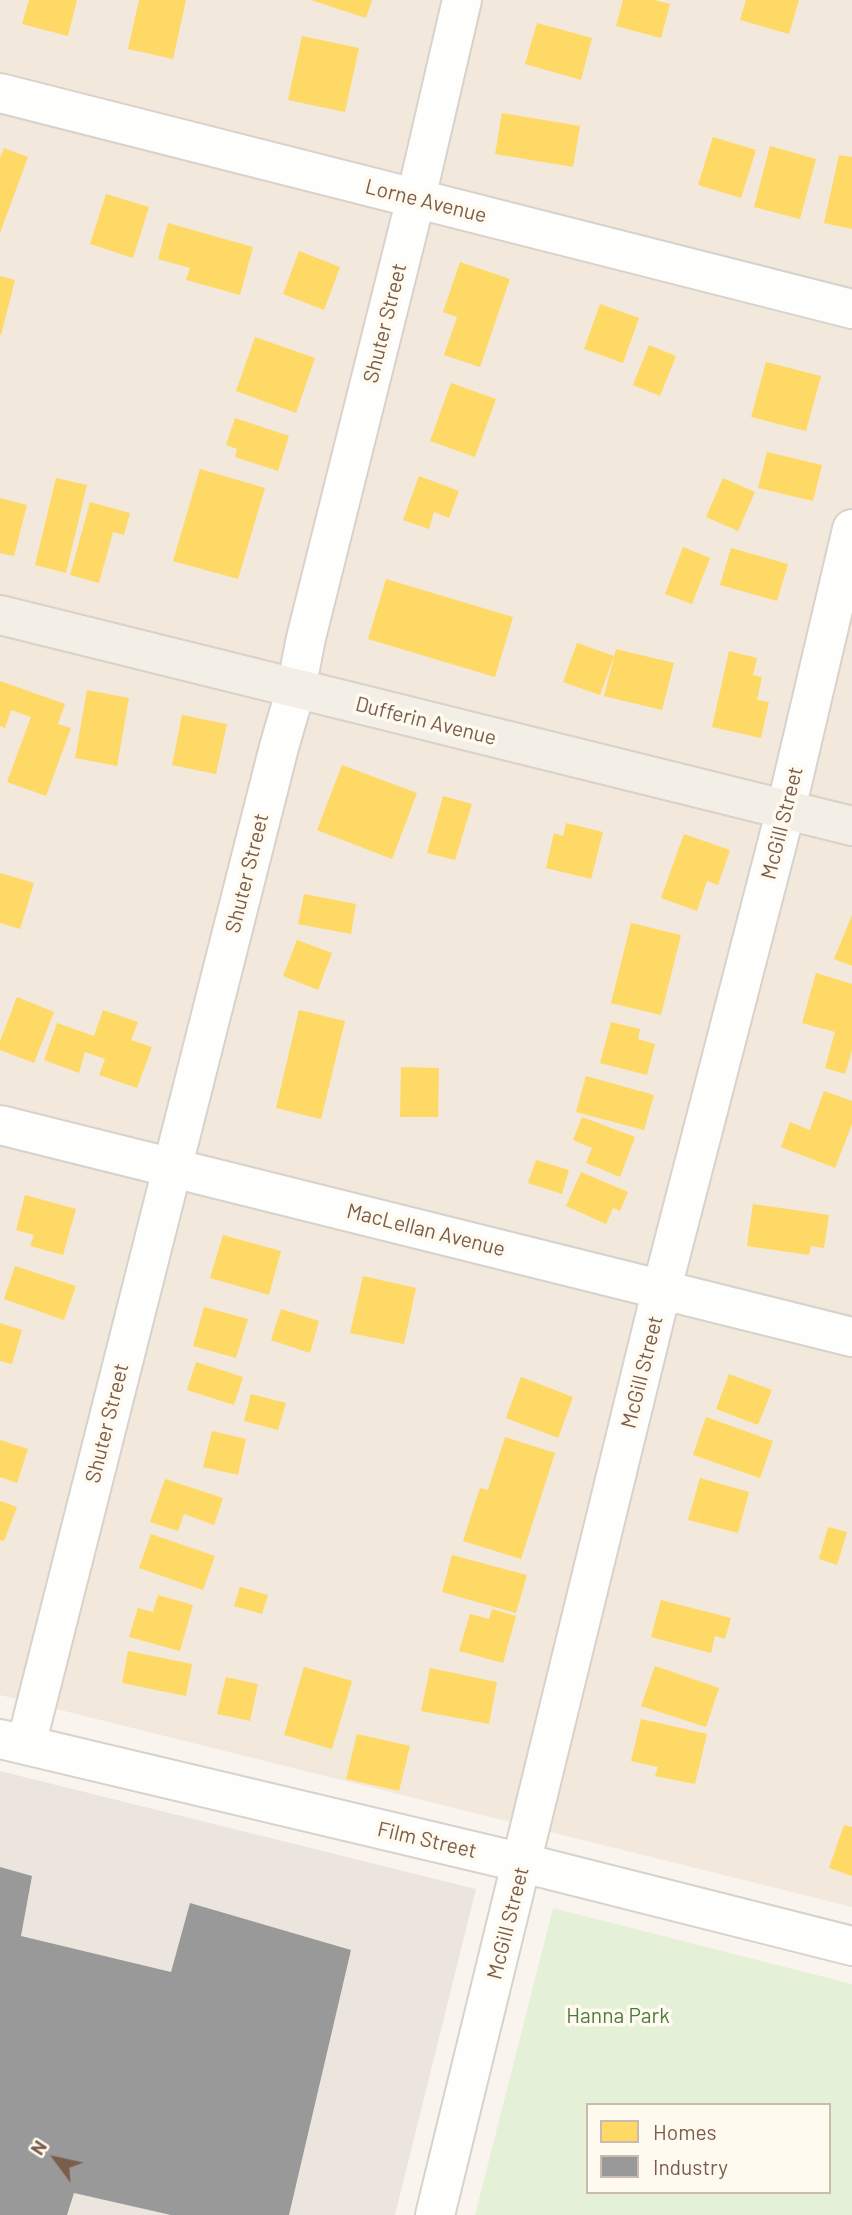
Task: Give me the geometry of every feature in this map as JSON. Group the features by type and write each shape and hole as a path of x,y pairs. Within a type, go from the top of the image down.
{"main road":[{"name":"Dufferin Avenue","path":"0,615 852,826"}],"street":[{"name":"Shuter Street","path":"13,1742 172,1167 296,689 306,638 416,198 462,0"},
{"name":"Lorne Avenue","path":"0,93 852,309"},
{"name":"McGill Street","path":"435,2215 662,1288 786,809 852,529"},
{"name":"MacLellan Avenue","path":"0,1125 852,1337"},
{"name":"Film Street","path":"13,1742 523,1863 852,1946"}],"shaded area":[{"path":"0,0 852,0 852,1907 0,1695"},
{"path":"0,1771 476,1889 395,2215 0,2215"}],"green space":[{"name":"Hanna Park","path":"553,1908 852,1984 852,2215 475,2215"}],"building: Homes":[{"path":"29,0 77,0 68,36 22,24"},
{"path":"139,0 186,0 173,59 128,49"},
{"path":"311,0 372,0 366,18"},
{"path":"623,0 654,0 670,4 661,38 616,26"},
{"path":"746,0 799,0 789,34 740,20"},
{"path":"537,23 592,38 581,80 525,64"},
{"path":"302,36 359,48 345,112 288,100"},
{"path":"502,113 580,126 573,167 495,154"},
{"path":"713,137 756,150 741,198 698,185"},
{"path":"770,146 816,159 800,219 754,207"},
{"path":"4,148 28,157 0,233 0,158"},
{"path":"839,155 852,157 852,229 824,223"},
{"path":"106,194 149,207 133,258 90,244"},
{"path":"168,223 253,247 240,295 186,280 190,268 158,259"},
{"path":"299,251 340,267 324,310 283,294"},
{"path":"460,262 510,279 480,367 444,355 457,317 443,312"},
{"path":"0,276 15,280 1,335 0,335"},
{"path":"600,304 639,318 623,363 584,349"},
{"path":"255,337 315,358 296,413 236,391"},
{"path":"649,345 676,356 660,396 633,385"},
{"path":"766,362 821,376 806,431 751,417"},
{"path":"451,383 496,399 475,457 430,441"},
{"path":"235,418 289,436 278,471 235,457 237,449 226,445"},
{"path":"767,452 822,465 813,501 758,488"},
{"path":"200,469 265,488 238,579 173,561"},
{"path":"419,476 459,491 449,518 434,512 429,529 403,520"},
{"path":"56,478 87,485 66,573 35,565"},
{"path":"723,478 755,492 738,531 706,517"},
{"path":"0,498 27,505 14,556 0,553"},
{"path":"90,502 130,513 124,535 113,532 99,583 70,575"},
{"path":"683,547 710,558 692,604 665,594"},
{"path":"731,548 788,564 777,601 720,585"},
{"path":"386,579 513,617 495,677 368,639"},
{"path":"577,643 614,656 600,695 563,682"},
{"path":"616,649 674,663 662,710 604,696"},
{"path":"729,651 757,658 753,675 762,677 757,700 769,702 761,738 712,727"},
{"path":"0,681 65,704 58,724 71,728 46,796 7,782 31,717 11,710 5,728 0,726"},
{"path":"87,690 129,698 117,766 75,758"},
{"path":"182,715 227,724 216,774 172,765"},
{"path":"342,765 417,793 392,859 317,830"},
{"path":"443,796 472,804 455,860 427,853"},
{"path":"566,823 603,832 591,879 546,868 554,833 563,836"},
{"path":"684,834 730,850 718,885 707,881 697,911 661,898"},
{"path":"0,873 34,883 20,929 0,923"},
{"path":"304,894 356,904 351,934 298,924"},
{"path":"852,915 852,966 834,959"},
{"path":"631,923 681,935 661,1015 611,1003"},
{"path":"297,940 332,953 318,990 283,976"},
{"path":"816,973 852,984 852,1050 845,1074 825,1068 835,1032 802,1023"},
{"path":"17,997 54,1012 34,1063 0,1050 0,1041"},
{"path":"103,1010 138,1022 131,1040 152,1047 137,1088 99,1075 105,1059 85,1052 79,1073 44,1060 57,1023 94,1036"},
{"path":"299,1010 345,1021 321,1119 276,1108"},
{"path":"611,1022 640,1029 638,1039 655,1044 647,1075 600,1063"},
{"path":"401,1067 439,1068 438,1117 400,1117"},
{"path":"586,1076 654,1095 644,1130 576,1112"},
{"path":"824,1091 852,1101 852,1124 835,1168 781,1147 790,1122 810,1130"},
{"path":"582,1117 635,1137 620,1177 586,1163 592,1148 573,1140"},
{"path":"536,1160 569,1170 562,1194 528,1183"},
{"path":"581,1172 628,1192 620,1211 613,1208 606,1224 566,1206"},
{"path":"25,1195 76,1209 63,1255 30,1246 34,1235 16,1230"},
{"path":"753,1204 829,1215 824,1248 811,1246 809,1255 747,1246"},
{"path":"223,1235 281,1251 269,1295 210,1278"},
{"path":"15,1266 76,1286 64,1320 4,1299"},
{"path":"363,1276 416,1288 404,1344 350,1333"},
{"path":"204,1307 248,1319 236,1358 193,1346"},
{"path":"281,1309 319,1321 310,1353 271,1340"},
{"path":"0,1323 22,1330 12,1364 0,1361"},
{"path":"196,1362 243,1377 234,1405 187,1390"},
{"path":"729,1374 772,1390 758,1425 716,1409"},
{"path":"521,1377 573,1397 558,1438 506,1418"},
{"path":"251,1394 286,1403 278,1430 244,1421"},
{"path":"706,1417 773,1441 760,1478 693,1455"},
{"path":"212,1431 246,1439 238,1475 203,1467"},
{"path":"505,1437 555,1453 521,1559 463,1541 480,1488 488,1490"},
{"path":"0,1440 28,1449 17,1483 0,1477"},
{"path":"700,1478 749,1492 738,1533 688,1520"},
{"path":"165,1479 223,1498 214,1525 184,1514 178,1531 150,1522"},
{"path":"0,1501 17,1507 4,1541 0,1540"},
{"path":"828,1527 847,1532 837,1565 819,1559"},
{"path":"151,1534 215,1556 203,1590 139,1568"},
{"path":"452,1555 527,1575 516,1613 442,1592"},
{"path":"240,1587 268,1595 262,1614 234,1606"},
{"path":"158,1595 193,1605 180,1651 129,1637 138,1608 153,1612"},
{"path":"661,1600 731,1618 725,1639 715,1636 711,1653 651,1637"},
{"path":"492,1609 516,1616 503,1663 459,1651 470,1614 489,1619"},
{"path":"128,1651 192,1664 186,1696 122,1683"},
{"path":"655,1666 719,1688 706,1727 641,1706"},
{"path":"304,1667 352,1681 332,1749 284,1735"},
{"path":"430,1668 497,1682 489,1724 421,1711"},
{"path":"226,1677 258,1684 250,1721 217,1714"},
{"path":"641,1719 707,1734 695,1784 655,1776 658,1767 631,1761"},
{"path":"357,1734 410,1746 399,1791 346,1779"},
{"path":"844,1825 852,1827 852,1876 829,1868"}],"building: Industry":[{"path":"0,1867 32,1876 21,1936 171,1972 190,1903 351,1950 289,2215 171,2215 74,2193 67,2215 0,2215"}]}
